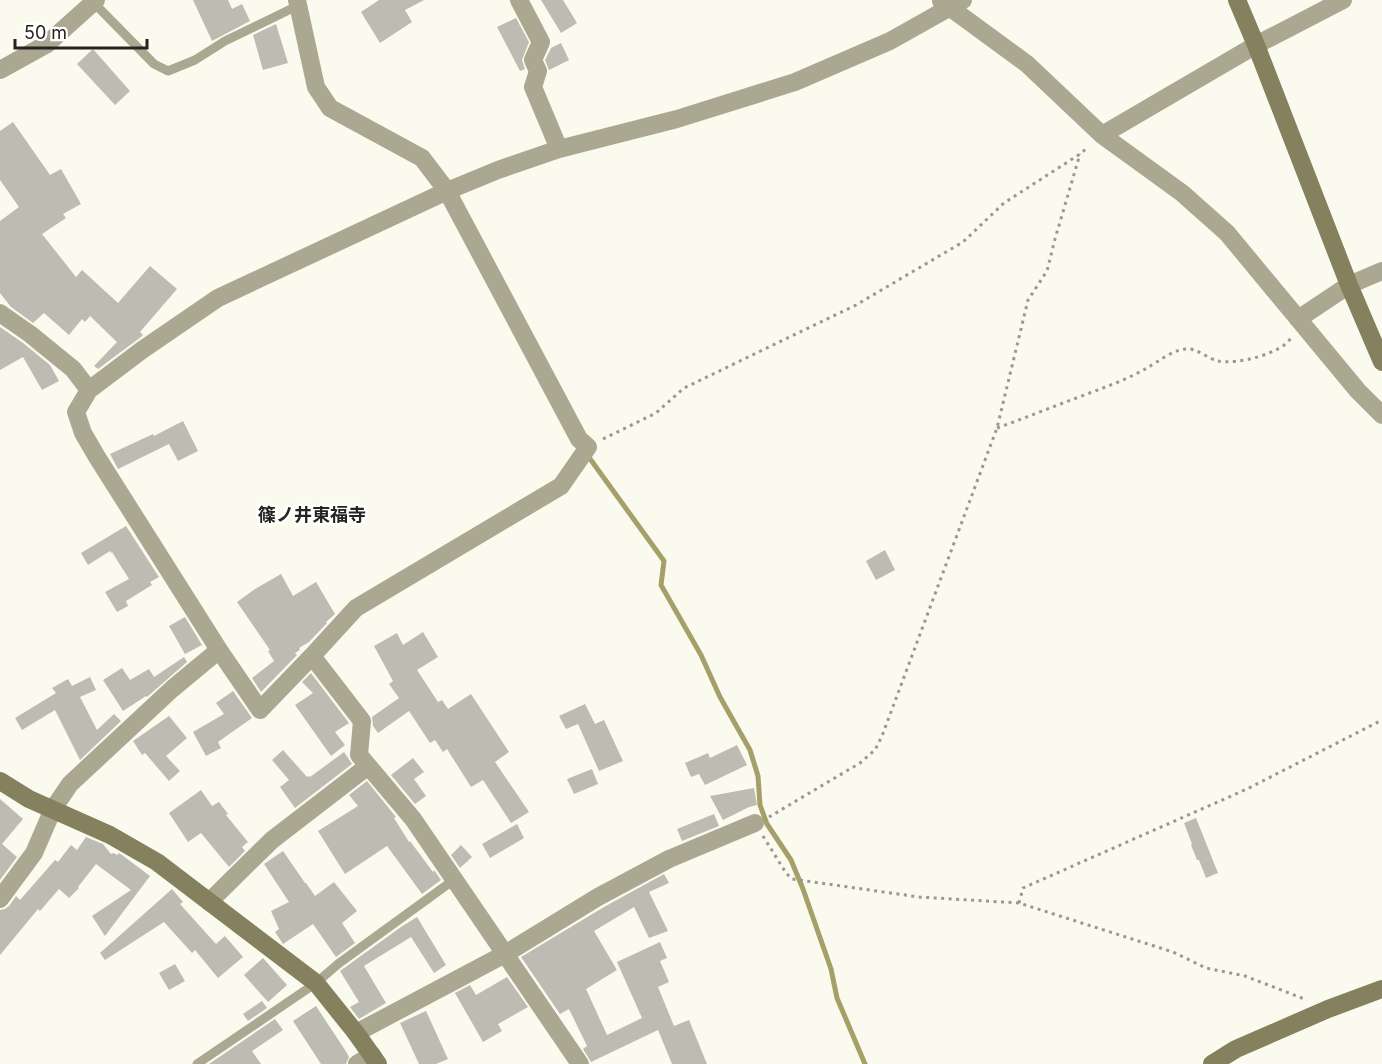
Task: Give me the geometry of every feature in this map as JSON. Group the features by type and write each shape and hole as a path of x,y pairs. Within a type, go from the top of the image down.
{"street":[{"path":"299,0 316,87 330,108 422,158 447,190 579,439 588,447 561,486 356,608 260,710 219,650 83,433 76,412 90,390 142,350 218,298 447,190 560,149 677,119 795,82 890,41 951,2 1027,64 1102,135 1182,193 1227,233 1359,391 1382,415"},
{"path":"519,0 541,42 533,60 538,71 533,87 560,149"},
{"path":"1237,0 1348,285 1382,362"},
{"path":"1102,135 1256,45 1343,0"},
{"path":"0,70 46,44 95,1"},
{"path":"1298,318 1348,285 1382,271"},
{"path":"0,313 73,369 90,390"},
{"path":"0,899 33,853 53,809 70,784 172,689 219,650"},
{"path":"312,656 362,721 359,755 413,819 580,1064"},
{"path":"209,902 272,840 368,766"},
{"path":"0,781 29,799 110,835 157,862 315,983 356,1033 369,1061"},
{"path":"356,1033 505,954 598,897 669,860 764,820"},
{"path":"1212,1064 1236,1048 1382,989"}],"lane":[{"path":"95,1 154,64 168,71 195,60 225,41 293,8 299,0"},
{"path":"197,1064 315,983 455,879"}],"path":[{"path":"588,447 656,413 684,388 856,305 963,242 1004,203 1080,154 1102,135"},
{"path":"1080,154 1047,271 1028,300 997,428 882,736 875,750 860,763 764,820 786,873 792,879 920,897 1019,903 1173,952 1206,968 1245,976 1328,1009"},
{"path":"997,428 1130,378 1177,351 1190,348 1220,362 1260,357 1279,349 1289,341 1298,318"},
{"path":"1019,903 1023,888 1247,789 1382,720"}],"building":[{"path":"193,0 228,0 232,9 242,4 250,21 212,41"},
{"path":"379,0 424,0 405,10 412,22 380,43 361,12"},
{"path":"541,0 563,0 577,23 561,33"},
{"path":"516,18 529,42 522,60 525,69 520,71 497,27"},
{"path":"276,24 288,63 263,70 253,35"},
{"path":"561,43 569,60 549,70 545,60 551,48"},
{"path":"93,49 130,91 115,105 77,64"},
{"path":"13,122 50,175 61,169 81,204 63,214 66,218 42,234 76,277 82,270 118,303 150,266 177,289 140,332 143,335 98,369 94,366 117,342 90,316 85,322 82,319 69,335 44,313 33,323 11,307 0,293 0,221 19,207 0,180 0,131"},
{"path":"0,327 50,365 59,381 42,390 23,357 0,370"},
{"path":"183,421 198,451 178,461 169,444 118,469 110,454"},
{"path":"126,526 159,577 150,582 152,585 126,601 128,606 117,612 105,592 129,579 112,552 110,551 88,565 81,553"},
{"path":"885,550 895,570 876,580 866,561"},
{"path":"281,574 293,596 316,582 335,614 309,642 299,648 300,650 295,653 297,655 261,692 252,678 274,661 268,651 270,650 237,602"},
{"path":"185,617 202,645 185,654 169,626"},
{"path":"423,632 438,657 417,670 438,702 442,700 448,709 471,694 509,752 495,762 529,812 511,823 483,780 471,787 447,749 443,752 435,740 430,743 409,711 378,733 373,726 372,717 399,698 389,684 393,681 374,646 397,633 403,645"},
{"path":"184,657 187,662 147,697 123,711 103,680 122,668 130,680 149,669 154,677"},
{"path":"311,673 349,723 335,732 345,745 331,756 295,705 313,693 302,682"},
{"path":"90,677 96,690 80,697 97,730 114,714 121,721 80,760 55,710 22,730 15,718 56,693 52,688 68,679 72,686"},
{"path":"233,691 252,718 218,742 221,748 206,756 193,732 224,714 216,703"},
{"path":"585,704 595,724 604,720 623,761 599,771 578,724 566,729 559,716"},
{"path":"169,716 187,738 166,756 180,771 169,781 145,753 142,755 133,741"},
{"path":"737,745 747,765 705,785 699,774 691,777 685,763 708,753 710,758"},
{"path":"283,750 307,777 344,752 352,764 295,808 280,787 289,780 272,760"},
{"path":"413,758 424,772 414,779 426,796 415,804 391,775"},
{"path":"592,769 598,784 574,794 567,779"},
{"path":"367,781 396,817 394,818 409,842 441,880 422,894 387,846 345,874 318,831 358,806 349,795"},
{"path":"754,788 757,805 723,820 710,796"},
{"path":"201,790 212,806 219,802 228,814 226,815 248,842 242,847 245,851 229,867 201,833 188,842 169,813"},
{"path":"0,799 23,819 2,844 17,857 0,880"},
{"path":"714,814 719,826 682,841 677,829"},
{"path":"1196,818 1218,873 1206,878 1184,823"},
{"path":"517,824 524,838 490,858 482,844"},
{"path":"86,837 103,844 111,854 119,853 150,876 105,936 92,916 131,890 96,864 69,898 59,889 40,911 38,909 0,955 0,910 9,906 16,896 20,900 55,860 58,862 71,845 77,850"},
{"path":"461,845 472,857 460,868 451,855"},
{"path":"283,851 315,896 334,882 357,911 342,923 355,943 336,957 313,924 283,944 275,932 279,929 271,911 289,902 264,864"},
{"path":"664,874 669,883 649,892 668,931 649,938 634,907 594,931 617,970 586,989 607,1035 642,1018 617,962 660,942 667,958 660,961 669,982 658,987 674,1026 689,1020 707,1064 672,1064 658,1030 591,1062 583,1049 587,1046 569,1009 560,1014 521,957"},
{"path":"172,889 183,902 180,904 216,944 225,936 243,957 218,978 195,950 192,953 164,922 105,960 100,953"},
{"path":"417,917 446,965 434,973 411,937 364,966 386,1003 359,1019 350,1007 359,1002 340,971"},
{"path":"263,958 287,985 268,1002 244,975"},
{"path":"175,964 185,981 169,990 159,973"},
{"path":"507,977 528,1007 498,1024 502,1031 483,1042 455,993 470,985 476,995"},
{"path":"262,1001 267,1008 248,1021 243,1014"},
{"path":"316,1006 349,1057 346,1064 321,1064 293,1021"},
{"path":"426,1011 448,1059 436,1064 419,1064 400,1023"},
{"path":"275,1019 283,1030 252,1051 261,1064 209,1064"}],"waterway":[{"path":"588,456 664,561 661,585 701,655 720,697 750,750 758,776 760,805 767,824 791,860 803,889 831,969 837,998 865,1064"}],"district":[{"name":"篠ノ井東福寺","path":"312,514"}]}
